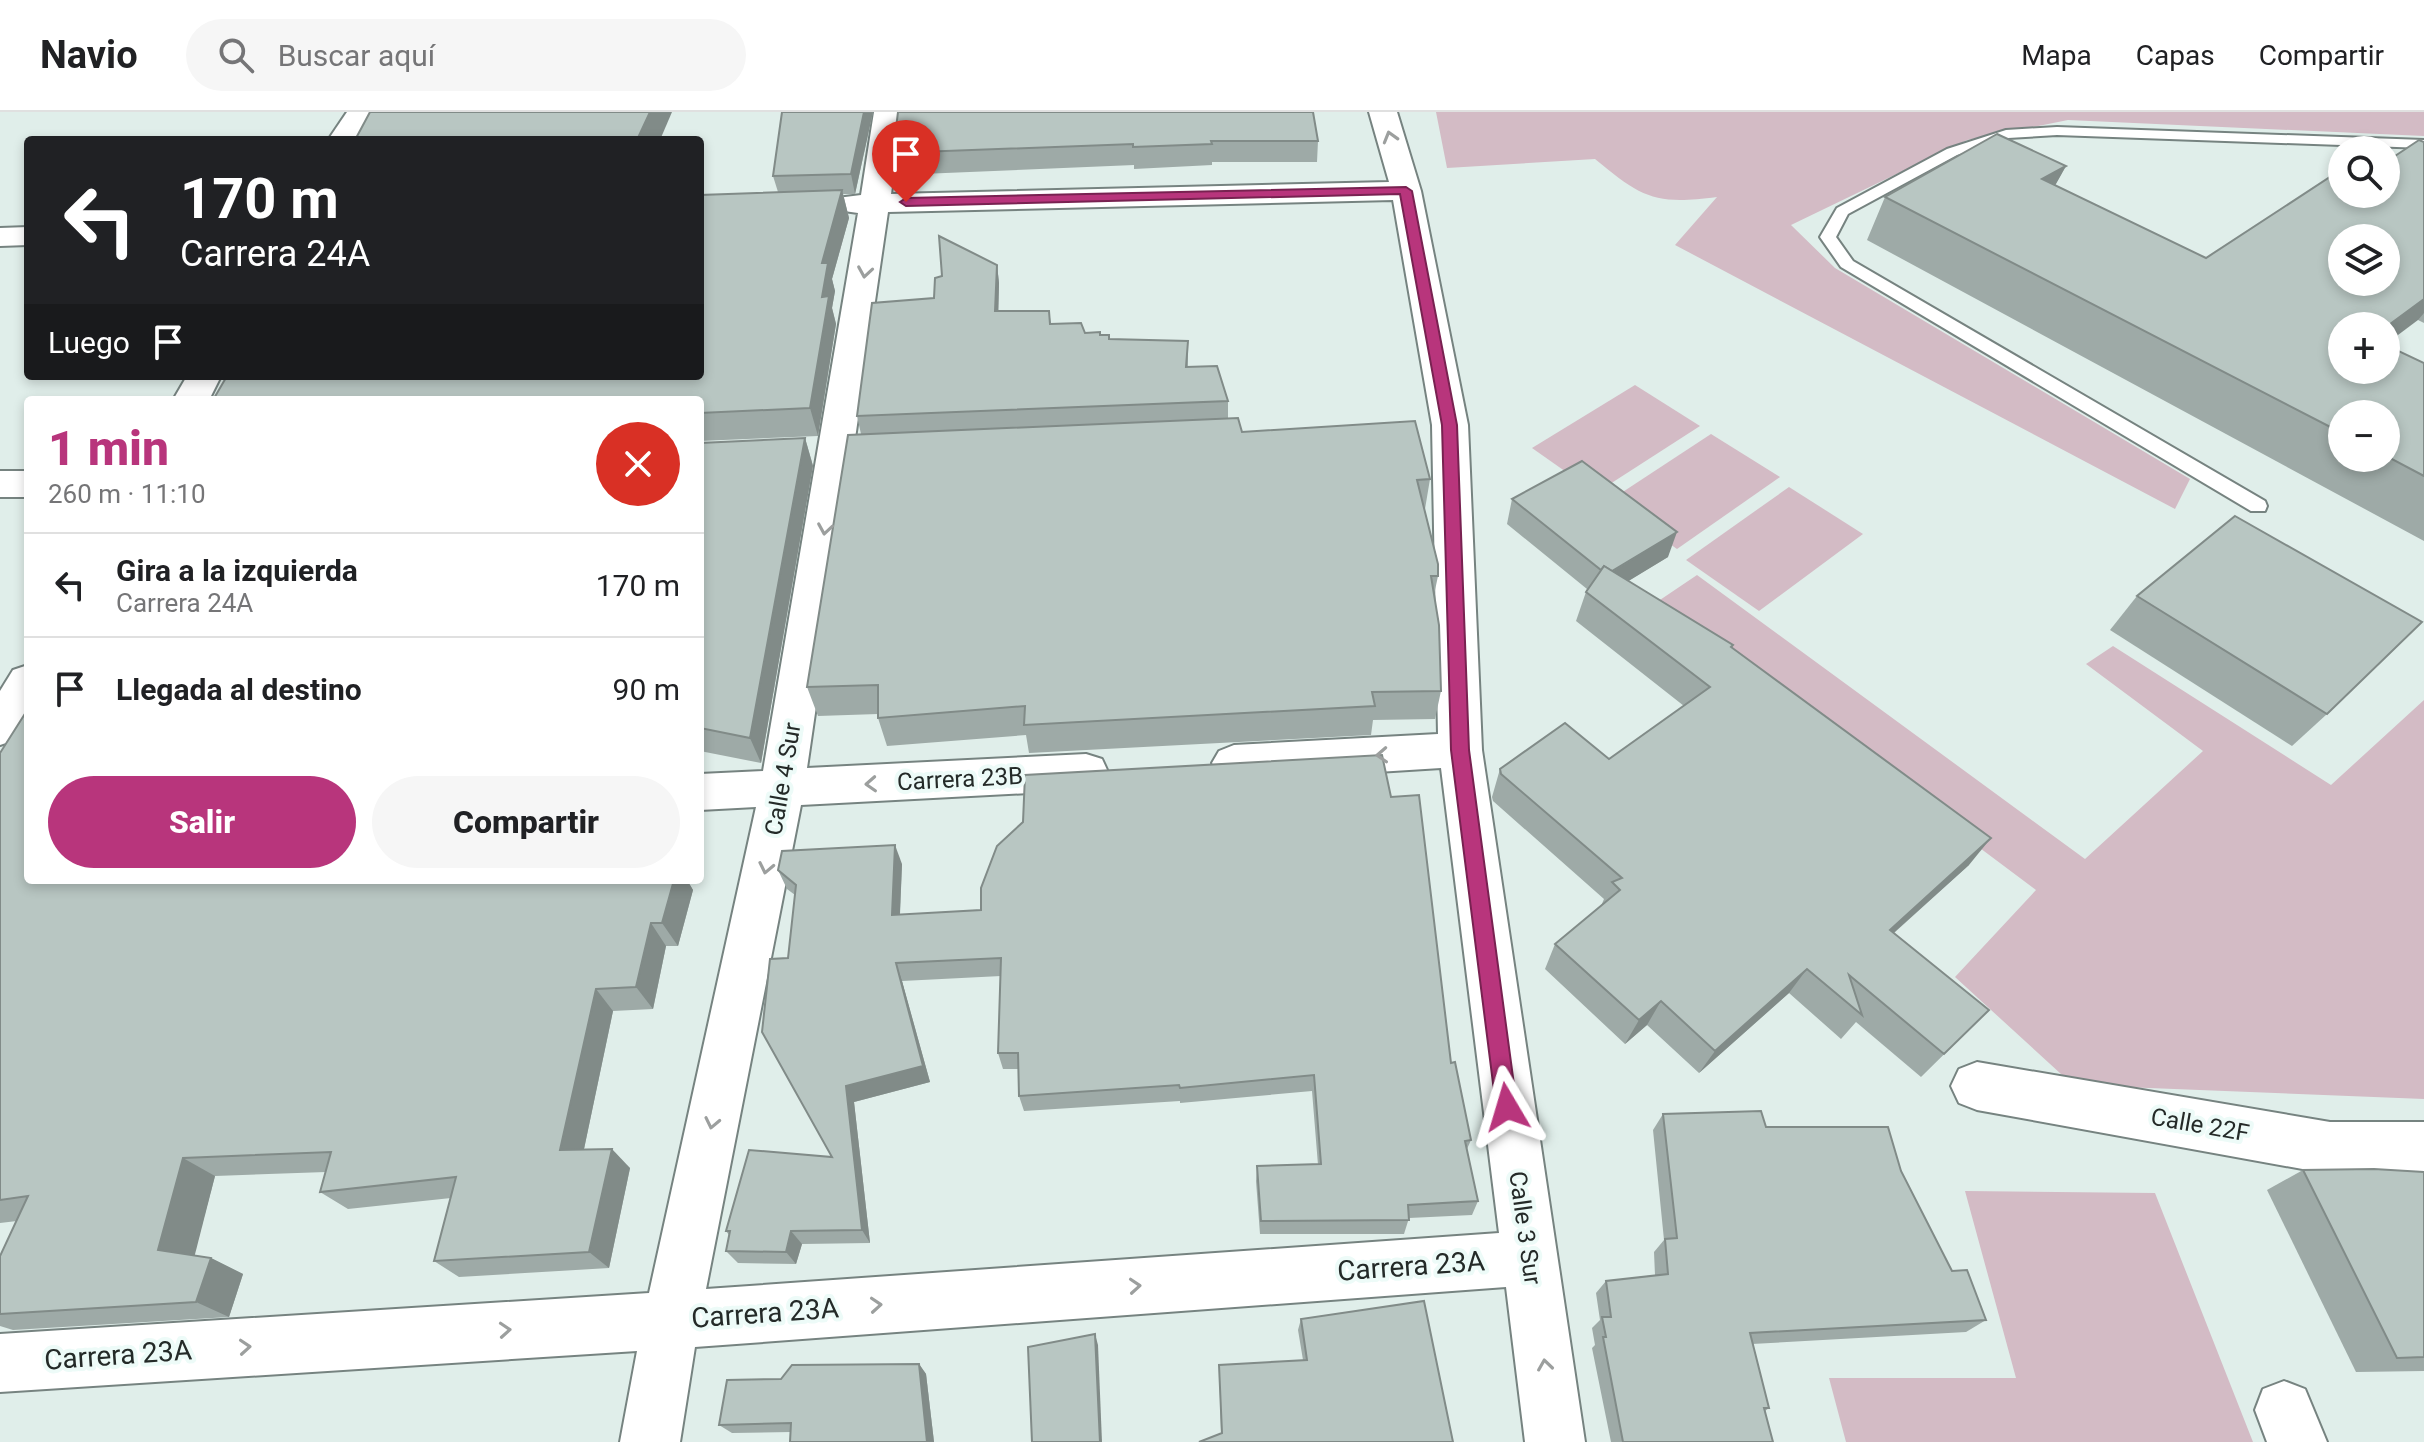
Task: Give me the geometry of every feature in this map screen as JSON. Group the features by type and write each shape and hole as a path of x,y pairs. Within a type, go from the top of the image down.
{"street":[{"path":"345,136 361,112"},
{"name":"Calle 4 Sur","path":"650,1442 671,1320 782,789 838,450 888,112"},
{"name":"Calle 3 Sur","path":"1383,112 1406,191 1434,425 1460,750 1555,1442"},
{"path":"812,205 1406,191"},
{"path":"0,237 24,236"},
{"path":"0,484 24,484"},
{"path":"0,727 24,688"},
{"path":"1192,766 1460,750"},
{"name":"Carrera 23B","path":"704,792 1129,769"},
{"name":"Calle 22F","path":"1977,1086 2330,1148 2424,1148"},
{"name":"Carrera 23A","path":"0,1363 671,1320 1530,1258"}],"lane":[{"path":"2258,506 1847,264 1828,237 1842,211 1952,152 2006,134 2057,131 2424,144"}],"shaded area":[{"path":"1436,112 2424,112 2424,136 2068,120 1967,140 1791,225 1835,268 2190,479 2175,509 1675,245 1717,197 1678,200 1650,196 1625,183 1595,159 1447,168"},
{"path":"1635,385 1700,426 1596,493 1532,448"},
{"path":"1711,434 1780,477 1677,549 1609,501"},
{"path":"1789,487 1863,534 1759,611 1686,560"},
{"path":"1697,575 2085,859 2203,751 2086,664 2113,646 2331,785 2424,700 2424,1099 2073,1085 1955,977 2036,890 1654,604"},
{"path":"1965,1191 2155,1193 2253,1442 1846,1442 1829,1378 2016,1378"}],"building":[{"path":"370,112 650,112 639,136 357,136"},
{"path":"782,112 864,112 851,174 773,176"},
{"path":"898,112 1313,112 1318,141 1211,141 1212,144 893,153"},
{"path":"1997,134 2066,166 2042,179 2206,258 2328,178 2328,208 2400,208 2400,153 2419,140 2424,142 2424,299 2400,317 2400,312 2328,312 2328,384 2400,384 2400,352 2424,363 2424,476 2400,463 2400,400 2328,400 2328,426 1885,197"},
{"path":"842,190 822,263 828,263 822,297 829,296 810,408 704,413 704,396 215,396 225,380 704,380 704,195"},
{"path":"939,236 997,265 995,311 1049,311 1050,324 1081,323 1085,333 1100,332 1100,335 1109,335 1109,339 1188,341 1186,367 1217,366 1228,401 857,416 872,303 934,298 935,278 942,276"},
{"path":"1238,418 1242,432 1415,421 1430,479 1417,480 1438,564 1438,576 1431,576 1439,625 1441,691 1372,692 1375,706 1024,725 1025,706 878,718 878,685 807,687 848,435"},
{"path":"805,438 750,738 704,729 704,443"},
{"path":"1582,461 1677,532 1612,571 1604,566 1601,570 1512,499"},
{"path":"2235,516 2422,622 2327,714 2137,596"},
{"path":"1604,566 1733,645 1731,647 1991,838 1890,930 1989,1010 1944,1054 1849,975 1862,1015 1807,969 1715,1051 1661,1001 1639,1020 1555,944 1620,890 1612,882 1622,878 1501,774 1500,769 1565,723 1609,759 1710,687 1586,592"},
{"path":"24,715 24,884 673,884 662,923 651,923 636,987 596,989 560,1150 612,1149 589,1252 434,1261 456,1177 320,1192 331,1152 183,1158 158,1250 211,1258 196,1302 0,1314 0,1256 28,1196 0,1200 0,753"},
{"path":"1382,755 1391,797 1419,795 1451,1063 1455,1062 1471,1140 1465,1141 1478,1201 1408,1205 1409,1220 1261,1221 1257,1166 1321,1164 1314,1075 1180,1088 1179,1085 1019,1096 1018,1053 998,1053 1001,958 896,963 923,1066 846,1086 862,1230 791,1231 786,1252 726,1251 730,1231 726,1231 749,1150 832,1157 762,1032 770,959 788,958 796,885 778,870 782,851 895,845 892,915 981,910 981,888 997,846 1023,822 1025,775"},
{"path":"1761,1111 1766,1127 1888,1127 1901,1171 1952,1271 1967,1270 1986,1320 1750,1333 1769,1408 1764,1408 1773,1442 1623,1442 1603,1337 1606,1337 1602,1317 1611,1317 1606,1281 1668,1274 1665,1239 1677,1238 1663,1114"},
{"path":"2303,1170 2424,1172 2424,1357 2397,1358"},
{"path":"1424,1301 1453,1442 1199,1442 1222,1433 1219,1365 1307,1360 1301,1319"},
{"path":"1095,1334 1100,1442 1032,1442 1028,1347"},
{"path":"919,1364 927,1442 790,1442 791,1423 719,1425 727,1380 781,1379 792,1365"}],"route":[{"path":"906,202 1406,191 1450,425 1460,750 1507,1107"}]}
